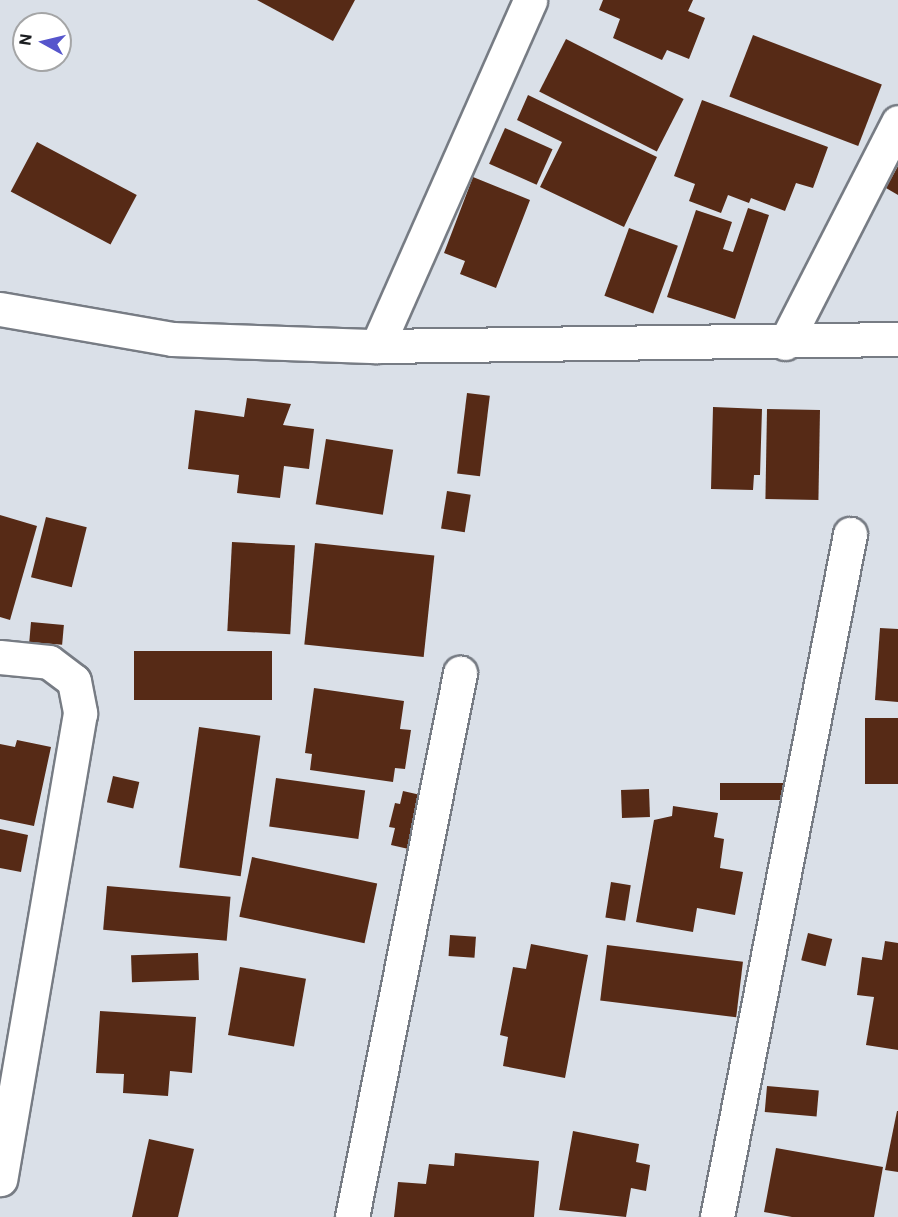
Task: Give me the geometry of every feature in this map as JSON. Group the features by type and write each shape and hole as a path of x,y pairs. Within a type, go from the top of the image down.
{"street":[{"path":"377,345 530,0"},
{"path":"785,343 898,122"},
{"path":"0,309 172,339 377,345 785,343 898,339"},
{"path":"717,1217 850,534"},
{"path":"0,657 49,662 74,681 80,713 0,1179"},
{"path":"352,1217 460,673"}],"building":[{"path":"257,0 355,0 333,41"},
{"path":"603,0 693,0 688,11 705,18 689,59 667,50 662,60 613,38 620,19 599,10"},
{"path":"753,35 882,84 858,146 729,97"},
{"path":"566,39 684,99 657,151 539,92"},
{"path":"528,95 657,157 624,227 540,187 562,142 517,120"},
{"path":"702,100 828,147 813,188 796,183 785,211 751,198 749,203 728,195 721,213 689,201 695,184 674,176"},
{"path":"505,128 553,149 537,185 489,164"},
{"path":"37,142 137,195 110,244 11,191"},
{"path":"898,166 898,195 886,188"},
{"path":"473,177 530,200 496,288 460,274 465,261 444,253"},
{"path":"748,208 769,215 735,319 667,297 696,210 732,222 723,249 733,252"},
{"path":"629,228 678,246 653,313 604,296"},
{"path":"467,393 490,396 480,476 457,473"},
{"path":"247,398 291,404 283,425 314,429 309,469 284,466 280,498 237,493 239,475 188,469 195,410 244,417"},
{"path":"713,407 762,409 760,475 754,475 753,490 711,489"},
{"path":"767,409 820,410 818,500 765,499"},
{"path":"326,439 393,450 383,515 316,504"},
{"path":"447,491 471,495 465,532 441,529"},
{"path":"0,515 37,526 10,620 0,617"},
{"path":"46,517 87,527 72,587 31,577"},
{"path":"232,542 295,545 290,634 227,631"},
{"path":"315,543 434,556 424,657 304,644"},
{"path":"31,622 64,625 62,645 29,642"},
{"path":"880,628 898,629 898,702 875,700"},
{"path":"134,651 272,651 272,700 134,700"},
{"path":"314,688 404,701 400,729 411,730 405,769 395,768 393,782 310,770 312,754 305,753"},
{"path":"865,718 898,718 898,784 865,784"},
{"path":"199,727 260,736 241,876 179,868"},
{"path":"17,740 51,747 34,826 0,819 0,744 15,747"},
{"path":"113,776 139,782 133,808 107,802"},
{"path":"276,778 365,791 358,839 269,827"},
{"path":"720,783 787,783 787,800 720,800"},
{"path":"649,789 650,817 622,818 621,790"},
{"path":"403,791 425,796 413,850 391,845 395,828 389,827 395,803 400,804"},
{"path":"673,806 718,813 714,837 724,839 720,868 743,872 735,915 697,908 693,932 636,922 654,820 672,816"},
{"path":"0,829 28,835 21,872 0,868"},
{"path":"252,857 377,884 365,943 239,917"},
{"path":"611,882 631,885 625,921 605,918"},
{"path":"107,886 231,897 227,941 103,930"},
{"path":"808,933 832,939 825,966 801,960"},
{"path":"450,935 476,937 474,958 449,956"},
{"path":"885,941 898,943 898,1050 866,1045 874,997 857,995 862,957 882,960"},
{"path":"531,944 588,955 565,1078 503,1066 508,1037 500,1035 513,967 526,969"},
{"path":"607,945 743,962 736,1017 600,1001"},
{"path":"198,953 199,980 132,982 131,955"},
{"path":"240,967 306,979 294,1047 228,1035"},
{"path":"100,1011 196,1017 192,1073 170,1071 168,1096 123,1093 124,1074 96,1073"},
{"path":"767,1086 819,1091 817,1116 765,1112"},
{"path":"898,1111 898,1172 885,1170"},
{"path":"573,1131 639,1144 636,1162 650,1165 646,1191 631,1188 626,1217 559,1210"},
{"path":"149,1139 194,1149 178,1217 132,1217"},
{"path":"776,1148 883,1167 874,1217 792,1217 764,1212"},
{"path":"455,1153 539,1161 534,1217 394,1217 398,1182 426,1184 429,1164 454,1166"}]}
